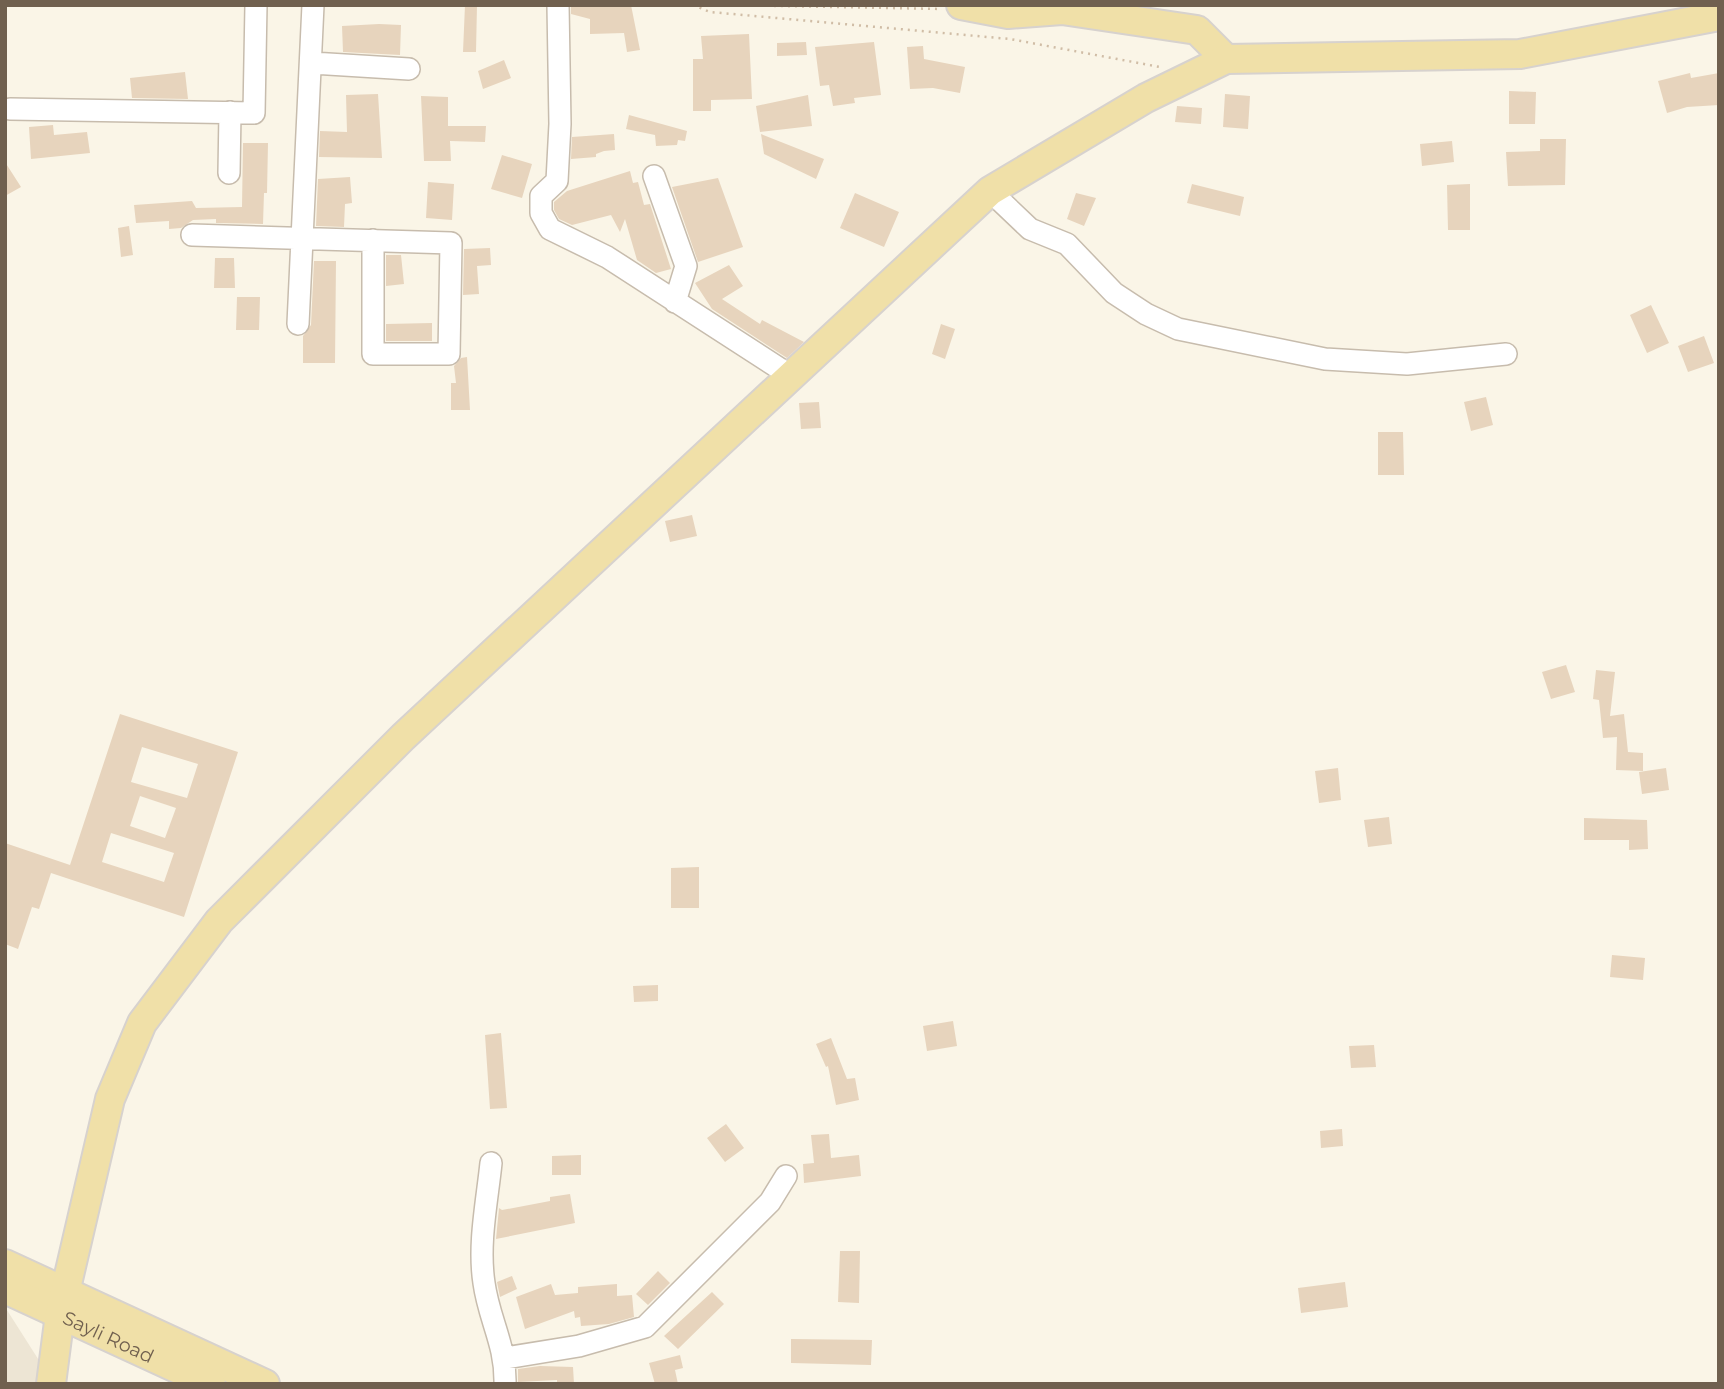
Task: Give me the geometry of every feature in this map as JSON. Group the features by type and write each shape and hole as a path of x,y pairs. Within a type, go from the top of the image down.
{"main road":[{"path":"961,5 1008,14 1063,7 1197,30 1226,59"},
{"path":"51,1384 63,1302 110,1099 142,1023 219,921 403,737 990,191 1146,98 1226,59 1520,54 1719,16"},
{"path":"5,1264 63,1302 265,1384"},
{"name":"Sayli Road","path":"5,1289 63,1302 211,1384"}],"street":[{"path":"10,109 254,113 256,5"},
{"path":"298,324 313,5"},
{"path":"558,5 560,124 557,181 541,195 541,213 550,229 607,257 791,376"},
{"path":"312,63 408,69"},
{"path":"229,173 230,112"},
{"path":"653,176 687,266 675,302"},
{"path":"990,191 1030,229 1067,244 1114,293 1178,329 1325,359 1407,364 1506,354"},
{"path":"192,235 373,240 451,243 449,354 373,354 373,240"},
{"path":"491,1163 483,1238 484,1283 505,1358 505,1384"},
{"path":"505,1358 579,1346 645,1326 770,1202 786,1177"}],"path":[{"path":"693,5 710,12 1010,39 1160,67"}],"shaded area":[{"path":"5,1307 54,1384 5,1384"}],"building":[{"path":"465,5 477,5 476,52 463,52"},
{"path":"571,5 631,5 640,50 627,52 624,33 590,34 590,19 571,14"},
{"path":"401,25 400,55 343,52 342,26"},
{"path":"749,34 752,99 711,100 711,111 693,111 693,59 703,59 701,36"},
{"path":"806,42 807,55 777,56 777,43"},
{"path":"874,42 881,95 854,98 855,103 833,106 829,85 820,86 815,47"},
{"path":"923,46 924,59 965,67 960,93 933,88 910,89 907,47"},
{"path":"504,60 511,78 483,89 478,71"},
{"path":"185,72 188,99 132,98 130,78"},
{"path":"1690,73 1691,78 1719,73 1719,105 1687,107 1667,113 1658,81"},
{"path":"1509,91 1536,92 1535,124 1509,124"},
{"path":"378,94 382,158 319,157 320,131 347,132 346,95"},
{"path":"1225,94 1250,96 1248,129 1223,127"},
{"path":"808,95 812,126 760,132 756,106"},
{"path":"421,96 448,97 448,126 486,126 485,142 450,141 451,161 424,161"},
{"path":"1177,106 1202,108 1201,124 1175,122"},
{"path":"629,115 687,131 685,141 678,140 677,145 656,146 655,135 626,129"},
{"path":"53,125 54,135 87,132 90,153 31,159 29,127"},
{"path":"614,134 615,150 604,151 596,154 596,157 571,159 572,137"},
{"path":"761,134 824,159 816,179 764,154"},
{"path":"1540,139 1566,139 1565,185 1508,186 1506,152 1540,151"},
{"path":"1452,141 1454,162 1422,166 1420,144"},
{"path":"243,143 268,143 263,224 216,223 216,219 193,220 181,228 169,229 169,221 136,223 134,205 192,201 196,208 242,207"},
{"path":"502,155 532,164 522,198 491,189"},
{"path":"5,162 21,187 5,196"},
{"path":"630,171 633,183 638,182 644,205 650,204 671,269 656,273 637,260 625,219 620,232 611,215 572,225 559,219 554,210 554,202 567,191"},
{"path":"350,177 352,203 345,204 344,227 316,226 318,179"},
{"path":"718,178 743,247 698,262 672,187"},
{"path":"428,182 454,184 452,220 426,218"},
{"path":"1192,184 1244,197 1240,216 1187,203"},
{"path":"1470,184 1470,230 1448,230 1447,185"},
{"path":"855,193 899,212 884,247 840,228"},
{"path":"1076,193 1096,198 1084,226 1067,219"},
{"path":"129,226 133,255 121,257 118,228"},
{"path":"490,248 491,265 477,266 479,294 463,295 464,249"},
{"path":"386,255 401,255 404,284 386,286"},
{"path":"215,258 234,258 235,288 214,288"},
{"path":"314,261 336,261 335,363 303,363 303,336 311,325"},
{"path":"729,265 743,286 722,299 760,324 762,320 804,342 787,358 712,309 695,283"},
{"path":"237,297 260,297 259,330 236,330"},
{"path":"1651,305 1669,343 1647,353 1630,315"},
{"path":"432,323 432,341 386,341 386,324"},
{"path":"941,324 955,329 945,359 932,354"},
{"path":"1704,336 1714,363 1688,372 1678,346"},
{"path":"467,357 470,410 451,410 451,383 456,383 454,366 461,358"},
{"path":"1486,397 1493,425 1471,431 1464,402"},
{"path":"819,402 821,428 801,429 799,403"},
{"path":"1378,432 1403,432 1404,475 1378,475"},
{"path":"692,515 697,536 670,542 665,521"},
{"path":"1566,665 1575,692 1551,699 1542,672"},
{"path":"1596,670 1615,672 1610,716 1624,714 1628,752 1643,753 1643,771 1616,770 1617,737 1603,738 1599,700 1593,699"},
{"path":"120,714 238,752 184,917 51,873 39,909 32,907 18,949 5,944 5,843 70,865","holes":["142,747 198,764 187,798 131,782","140,796 176,808 165,838 130,826","111,833 174,853 164,882 102,862"]},
{"path":"1338,768 1341,800 1319,803 1315,771"},
{"path":"1666,768 1669,790 1642,794 1639,772"},
{"path":"1389,817 1392,844 1368,847 1364,820"},
{"path":"1584,818 1647,820 1648,849 1629,850 1629,840 1584,840"},
{"path":"699,867 699,908 671,908 671,868"},
{"path":"1612,955 1645,958 1643,980 1610,977"},
{"path":"658,985 658,1001 634,1002 633,986"},
{"path":"953,1021 957,1046 927,1051 923,1026"},
{"path":"501,1033 507,1108 490,1109 485,1035"},
{"path":"831,1038 847,1079 855,1078 859,1100 836,1105 828,1066 826,1067 816,1044"},
{"path":"1374,1045 1376,1067 1351,1068 1349,1046"},
{"path":"726,1124 744,1148 725,1162 707,1138"},
{"path":"1342,1129 1343,1146 1321,1148 1320,1131"},
{"path":"829,1134 831,1158 859,1155 861,1176 804,1183 803,1164 814,1163 811,1135"},
{"path":"581,1155 581,1175 552,1175 552,1156"},
{"path":"570,1194 575,1223 496,1239 499,1208 502,1210 550,1201 550,1197"},
{"path":"840,1251 860,1251 859,1303 838,1302"},
{"path":"658,1271 670,1283 648,1305 636,1294"},
{"path":"512,1276 517,1289 500,1297 497,1282"},
{"path":"1345,1282 1348,1307 1301,1313 1298,1288"},
{"path":"551,1284 555,1295 578,1293 578,1287 617,1284 617,1296 632,1295 634,1317 609,1324 581,1326 580,1317 575,1318 574,1311 525,1329 516,1297"},
{"path":"712,1292 724,1304 678,1349 664,1336"},
{"path":"791,1339 872,1340 871,1365 791,1363"},
{"path":"680,1355 683,1368 675,1370 678,1384 655,1384 649,1363"},
{"path":"540,1366 573,1367 574,1384 557,1384 557,1380 518,1382 518,1369"}]}
